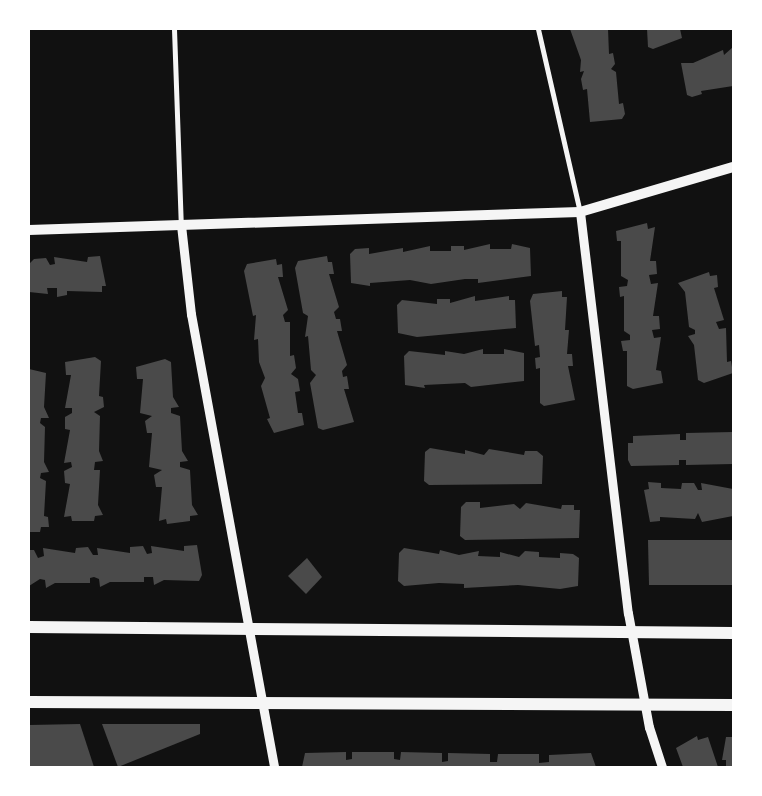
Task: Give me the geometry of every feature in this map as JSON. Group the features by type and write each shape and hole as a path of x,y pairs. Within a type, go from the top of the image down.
{"main road":[{"path":"29,230 580,212 733,167"},
{"path":"29,627 733,633"},
{"path":"29,702 262,700 733,705"}],"street":[{"path":"174,29 181,225 191,314 274,767"},
{"path":"538,29 580,212 631,632 644,703 662,767"}],"building":[{"path":"570,29 608,29 609,54 613,53 615,64 611,69 616,72 619,104 623,103 625,114 622,119 590,122 587,89 583,90 581,79 584,71 580,72 581,60"},
{"path":"647,29 680,29 682,38 653,49 648,47"},
{"path":"733,47 733,86 701,91 702,94 692,97 687,95 681,63 693,63 723,50 724,55"},
{"path":"647,223 648,229 655,227 650,261 656,261 657,274 649,275 651,284 658,283 653,316 659,316 660,329 652,330 654,338 661,337 656,370 661,371 663,383 633,389 627,386 627,351 623,351 621,341 630,340 630,335 624,331 624,296 620,297 619,287 627,286 628,280 621,276 621,241 617,241 616,231"},
{"path":"490,244 490,249 511,249 512,244 530,248 531,276 478,283 478,279 465,279 431,284 410,280 370,283 370,286 351,283 350,254 355,249 369,248 369,254 403,248 403,252 430,246 430,251 451,251 451,246 464,246 464,250"},
{"path":"100,256 106,286 102,286 102,292 67,291 67,295 57,297 57,288 47,288 48,294 29,292 29,264 34,259 46,258 50,265 55,264 54,257 87,262 88,257"},
{"path":"327,256 328,262 332,262 334,274 329,274 339,307 334,312 336,319 340,319 342,331 337,331 347,365 342,371 343,377 347,376 349,389 344,389 354,422 323,430 318,428 310,383 316,375 311,370 308,336 305,337 308,316 303,313 295,268 298,261"},
{"path":"276,259 277,265 282,264 283,277 278,277 288,310 283,315 285,322 290,322 290,356 294,355 296,368 291,374 298,379 300,391 295,392 298,413 302,413 304,425 274,433 267,419 270,418 261,386 265,378 259,362 258,339 254,340 256,315 253,316 244,271 247,264"},
{"path":"709,272 710,276 717,275 718,287 714,288 724,320 716,322 719,329 726,328 727,362 731,361 733,373 704,383 698,380 694,345 688,336 695,334 695,330 689,327 685,292 678,283"},
{"path":"562,291 562,297 567,297 565,330 569,330 567,354 572,354 573,366 568,366 575,400 544,406 540,403 540,368 536,369 535,358 540,357 539,345 535,346 530,301 533,294"},
{"path":"475,296 475,301 509,296 509,300 515,300 516,328 417,337 398,333 397,305 402,300 437,304 437,299 450,299 450,303"},
{"path":"483,349 483,354 504,354 504,349 524,353 524,381 471,387 465,383 424,385 425,388 405,385 404,356 409,351 445,355 445,351 464,354"},
{"path":"95,357 101,361 99,396 103,397 104,407 94,412 100,416 99,451 103,461 95,462 94,470 100,470 98,505 103,515 95,516 94,521 72,521 71,516 64,517 70,484 65,483 64,471 72,467 71,462 64,463 70,430 65,429 65,417 72,413 72,408 65,408 71,375 66,375 65,362"},
{"path":"165,359 171,362 173,397 179,407 171,408 171,413 180,416 182,451 188,461 180,462 180,467 190,470 192,505 198,515 190,516 190,521 167,524 166,519 159,521 162,487 156,487 154,475 162,470 149,467 152,433 147,433 145,421 152,416 140,413 143,379 137,379 136,367"},
{"path":"29,369 46,373 44,407 49,418 41,418 40,423 45,427 44,462 49,472 41,473 40,478 46,481 44,516 48,517 49,527 41,527 40,532 29,532"},
{"path":"733,432 733,464 686,465 686,460 679,460 679,465 631,466 628,460 628,443 633,443 633,436 680,434 680,440 686,440 686,433"},
{"path":"430,448 465,454 465,450 484,455 489,449 524,455 525,451 537,451 543,456 542,484 429,485 424,481 425,452"},
{"path":"648,482 661,483 661,488 681,489 682,483 694,483 698,490 702,490 701,483 733,489 733,516 702,522 698,513 695,519 660,517 660,521 650,522 644,490 649,489"},
{"path":"466,502 480,502 480,508 514,504 520,509 526,503 561,509 562,505 574,505 574,510 580,510 579,538 465,540 460,536 461,507"},
{"path":"648,540 733,540 733,585 649,585"},
{"path":"197,545 202,575 199,581 164,580 154,585 153,577 144,577 144,582 110,582 100,587 99,579 94,577 90,578 90,583 55,583 46,588 45,580 40,579 29,586 29,550 34,550 38,558 44,556 43,548 75,553 76,548 88,547 93,555 98,555 97,548 130,553 130,547 143,546 147,554 152,553 151,546 184,551 184,546"},
{"path":"404,548 439,554 440,550 459,555 479,551 478,556 500,557 500,552 519,557 525,551 539,552 539,557 560,558 560,553 573,554 579,558 578,586 560,589 518,585 464,588 464,584 439,583 404,586 398,581 399,553"},
{"path":"307,558 322,577 306,594 288,576"},
{"path":"80,724 94,767 29,767 29,725"},
{"path":"102,724 200,724 200,734 118,767"},
{"path":"697,736 698,740 708,737 718,767 683,767 676,748"},
{"path":"726,737 733,737 733,767 726,767 726,760 722,760"},
{"path":"346,752 346,760 352,759 352,752 394,752 394,759 400,760 401,752 442,753 442,762 448,761 448,753 490,754 490,762 497,762 498,754 539,754 539,763 549,762 549,755 591,753 596,767 302,767 305,753"}]}
